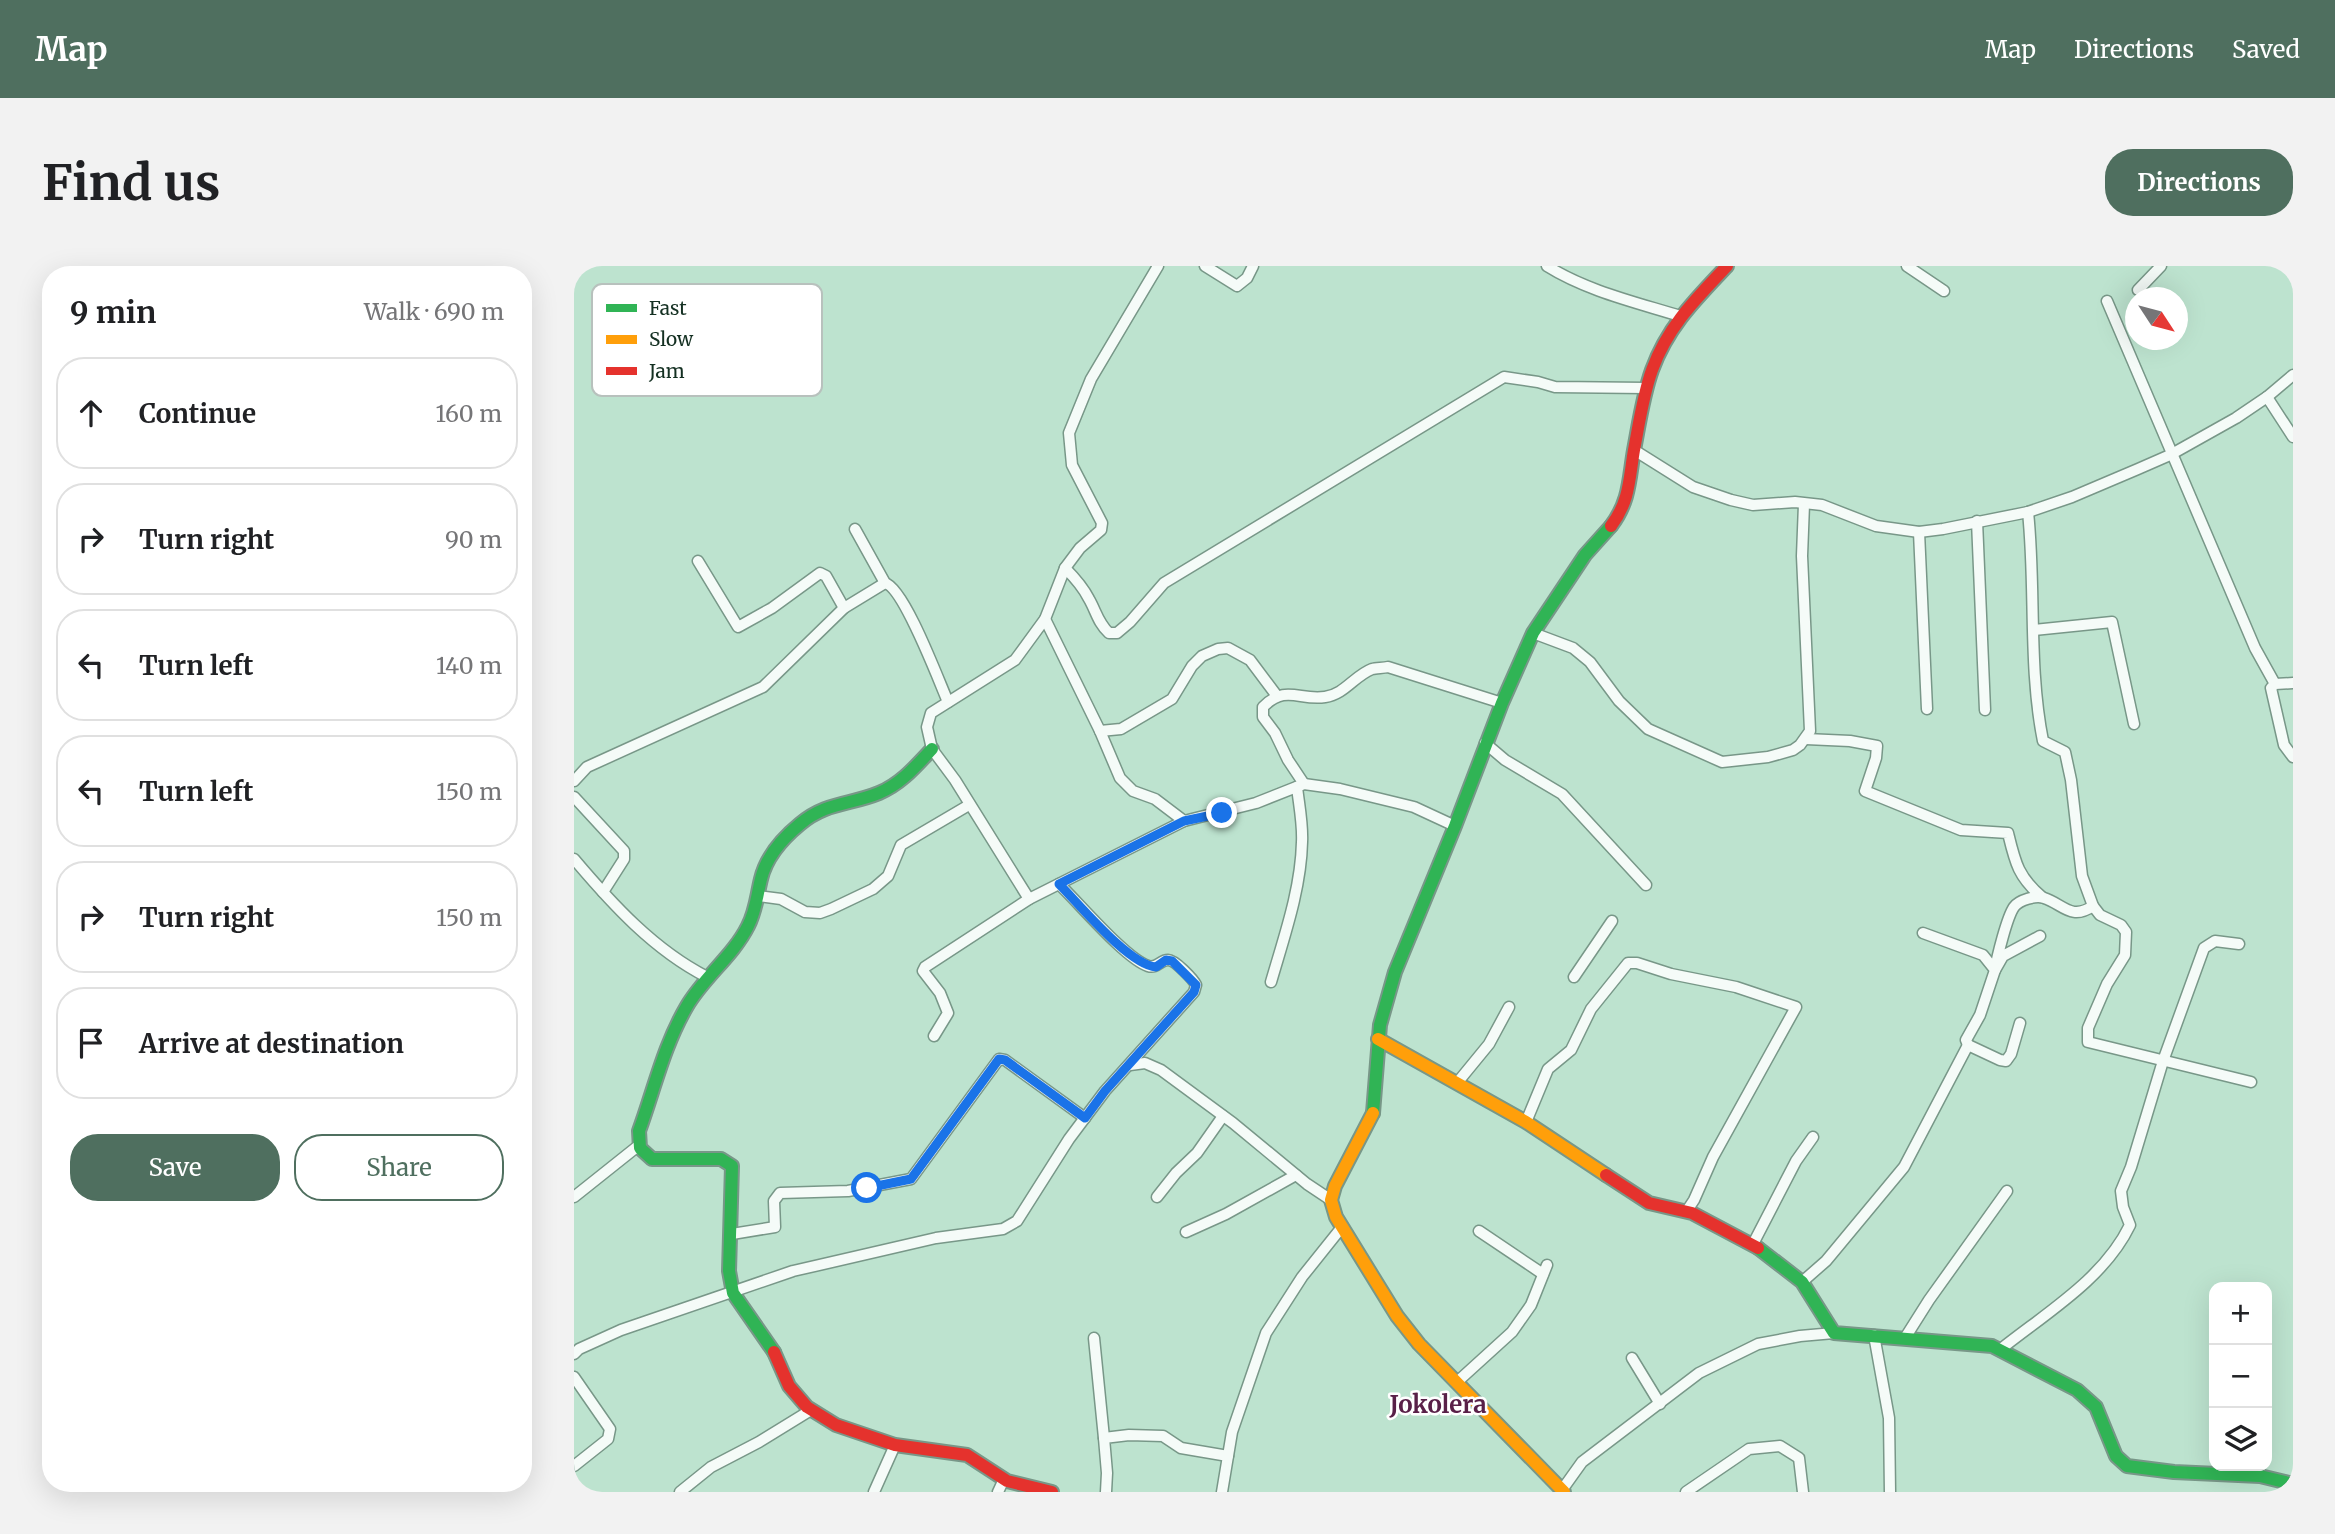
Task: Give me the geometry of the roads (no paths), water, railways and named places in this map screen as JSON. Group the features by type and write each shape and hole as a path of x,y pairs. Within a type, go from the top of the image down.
{"street":[{"path":"1029,899 955,780 932,749 928,716 1015,660 1045,619 1065,568 1080,548 1101,530 1102,523 1072,464 1068,445 1072,422 1091,379 1158,266"},
{"path":"1205,266 1237,286 1247,278 1253,266"},
{"path":"1547,266 1576,281 1621,298 1680,316"},
{"path":"1727,266 1680,316 1665,341 1647,388 1624,505 1613,523 1567,580 1533,633 1485,743 1455,826 1395,972 1381,1015 1375,1107 1370,1122 1335,1186 1331,1200 1332,1209 1397,1317 1419,1344 1563,1491 1581,1462 1699,1373 1758,1345 1800,1336 1834,1333 1974,1343 2001,1349 2087,1398 2102,1417 2116,1456 2127,1466 2174,1472 2260,1476 2293,1484"},
{"path":"1907,266 1944,291"},
{"path":"2140,287 2161,266"},
{"path":"2107,301 2256,648 2275,684"},
{"path":"1634,450 1693,487 1716,496 1753,505 1822,505 1876,526 1919,532 2028,512 2071,497 2170,455 2236,418 2293,375"},
{"path":"1065,568 1084,590 1099,623 1109,633 1117,633 1164,583 1504,377 1555,387 1647,388"},
{"path":"2267,397 2293,437"},
{"path":"1533,633 1573,648 1590,662 1619,701 1648,729 1722,762 1738,762 1784,753 1800,745 1810,731 1802,555 1804,504"},
{"path":"2028,512 2032,550 2036,707 2043,741 2065,752 2071,780 2082,876 2092,905 2100,915 2121,925 2126,932 2126,955 2107,984 2088,1028 2088,1042 2251,1082"},
{"path":"1977,521 1985,710"},
{"path":"855,529 885,583 890,584 903,600 948,702"},
{"path":"1919,532 1927,709"},
{"path":"698,561 738,627 772,608 820,573 826,576 844,608"},
{"path":"574,781 587,766 763,687 844,608 885,583"},
{"path":"1045,619 1120,778 1133,791 1155,799 1184,821"},
{"path":"2034,630 2112,622 2134,724"},
{"path":"1100,731 1121,729 1172,699 1192,666 1202,656 1218,649 1228,648 1250,660 1277,696"},
{"path":"1271,982 1292,907 1303,840 1301,785 1275,733 1263,717 1263,706 1285,694 1324,698 1346,688 1371,670 1388,667 1502,703"},
{"path":"2275,684 2293,683"},
{"path":"2275,684 2271,691 2281,735 2287,751 2293,757"},
{"path":"1806,739 1850,741 1877,746 1876,758 1865,791 1961,830 2008,833 2015,863 2026,883 2042,897 2071,911 2084,912 2092,905"},
{"path":"1485,743 1504,760 1562,794 1646,885"},
{"path":"932,749 890,788 873,795 841,800 810,815 793,830 768,861 747,930 707,977 685,1009 670,1038 639,1131 638,1146 647,1157 656,1160 716,1158 729,1163 733,1171 729,1271 733,1293 774,1353 789,1386 811,1410 836,1425 895,1445 967,1455 1004,1479 1052,1492"},
{"path":"934,1036 948,1013 940,993 923,971 925,967 1029,899 1184,821 1256,803 1301,785 1340,789 1414,807 1455,826"},
{"path":"574,797 624,851 624,859 603,892"},
{"path":"758,896 781,899 805,912 820,913 831,909 873,889 888,876 901,845 969,805"},
{"path":"574,859 651,940 683,965 707,977"},
{"path":"574,1354 579,1349 621,1330 818,1264 936,1238 1003,1229 1020,1217 1069,1139 1128,1065 1194,992 1196,983 1170,960 1156,967 1146,965 1102,929 1059,884"},
{"path":"1802,1282 1826,1261 1904,1167 1968,1045 1966,1040 1980,1015 1995,970 1998,950 2014,908 2023,900 2042,897"},
{"path":"1574,977 1612,921"},
{"path":"1923,933 1983,955 1995,970"},
{"path":"1995,970 2003,956 2040,936"},
{"path":"2001,1349 2080,1287 2124,1236 2130,1225 2123,1207 2122,1191 2163,1061 2204,948 2215,941 2239,944"},
{"path":"1526,1122 1548,1069 1571,1050 1591,1009 1628,963 1736,987 1796,1007 1713,1157 1686,1212"},
{"path":"1457,1083 1489,1044 1509,1007"},
{"path":"1968,1045 2006,1061 2011,1054 2020,1023"},
{"path":"1378,1039 1526,1122 1649,1203 1686,1212 1753,1244 1802,1282 1834,1333"},
{"path":"1733,1115 1749,1081 1777,1047"},
{"path":"732,1234 775,1227 774,1200 779,1194 848,1191 911,1179 999,1059 1005,1060 1085,1118"},
{"path":"1128,1065 1139,1062 1161,1070 1331,1200"},
{"path":"1157,1197 1197,1153 1223,1116"},
{"path":"1753,1244 1796,1161 1813,1137"},
{"path":"574,1197 638,1146"},
{"path":"1186,1232 1226,1214 1296,1175"},
{"path":"1905,1338 2007,1191"},
{"path":"1222,1492 1232,1432 1266,1333 1302,1277 1342,1227"},
{"path":"1457,1382 1512,1332 1531,1305 1545,1269 1479,1231"},
{"path":"1874,1335 1889,1418 1890,1492"},
{"path":"1094,1338 1107,1473 1106,1492"},
{"path":"1632,1358 1660,1404"},
{"path":"574,1377 610,1429 608,1439 574,1466"},
{"path":"680,1492 711,1467 811,1410"},
{"path":"1104,1438 1129,1435 1163,1436 1181,1448 1228,1456"},
{"path":"874,1492 895,1445"},
{"path":"1686,1492 1749,1449 1780,1446 1799,1458 1803,1492"},
{"path":"999,1492 1004,1479"}],"district":[{"name":"Jokolera","path":"1438,1405"}]}
